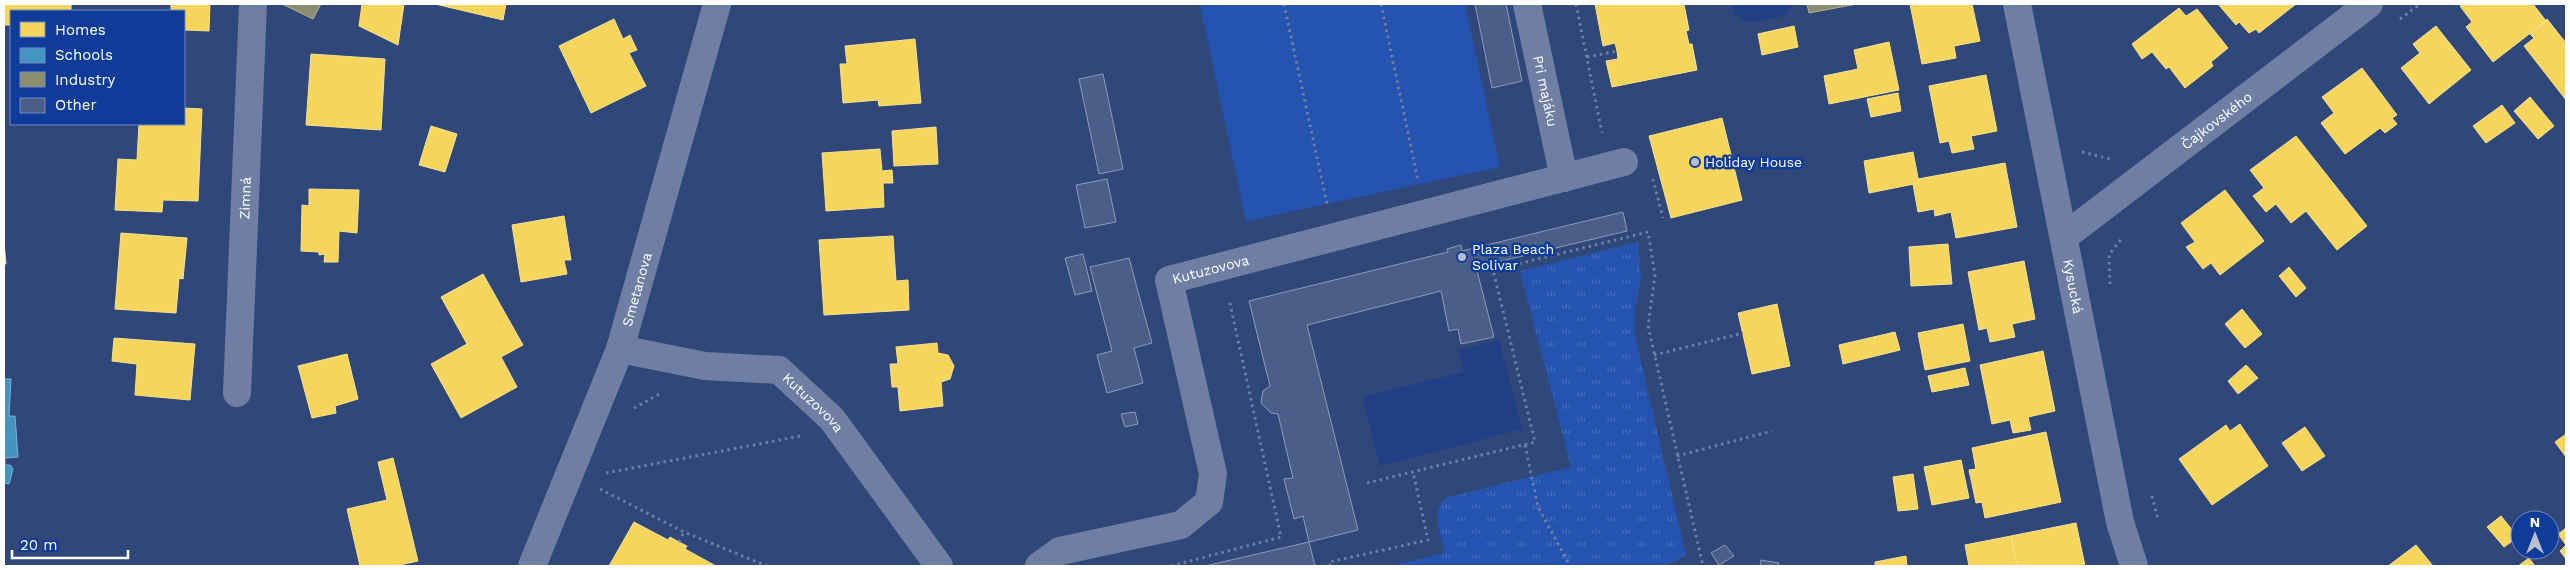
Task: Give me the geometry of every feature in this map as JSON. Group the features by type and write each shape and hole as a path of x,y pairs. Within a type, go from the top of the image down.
{"street":[{"name":"Zimná","path":"237,393 253,4"},
{"name":"Smetanova","path":"532,566 620,349 717,4"},
{"name":"Pri majáku","path":"1527,4 1564,178"},
{"name":"Kysucká","path":"2017,4 2120,522 2134,566"},
{"name":"Čajkovského","path":"2064,237 2369,4"},
{"name":"Kutuzovova","path":"1039,566 1060,551 1181,525 1210,502 1213,474 1170,280 1624,162"},
{"name":"Kutuzovova","path":"620,349 705,366 779,370 832,419 939,566"}],"path":[{"path":"1284,4 1334,237"},
{"path":"1381,4 1425,214"},
{"path":"1576,4 1603,136"},
{"path":"2396,22 2420,4"},
{"path":"1586,57 1617,51"},
{"path":"2075,150 2112,160"},
{"path":"1366,483 1535,442 1493,270 1648,232 1655,275 1648,326 1703,566"},
{"path":"2110,285 2110,255 2127,232"},
{"path":"1170,566 1280,537 1222,266"},
{"path":"1654,355 1743,333"},
{"path":"629,411 667,389"},
{"path":"1677,456 1772,431"},
{"path":"603,474 808,435"},
{"path":"1525,445 1538,507 1570,566"},
{"path":"1330,566 1329,562 1428,540 1413,472"},
{"path":"597,488 684,532 766,566"},
{"path":"2151,490 2160,528"},
{"path":"679,542 684,532"}],"green space":[{"path":"1200,4 1465,4 1500,167 1246,221"},
{"path":"1638,242 1641,277 1635,308 1634,332 1686,555 1665,566 1389,566 1445,553 1438,518 1441,504 1445,498 1571,467 1520,271"}],"shaded area":[{"path":"1734,4 1792,5 1784,16 1752,22 1739,18 1735,13"},
{"path":"1499,340 1522,429 1380,466 1363,397 1464,372 1459,350"}],"building: Homes":[{"path":"4,4 71,4 71,10 10,10 10,25 4,25"},
{"path":"171,4 210,4 209,31 185,30 185,10 171,10"},
{"path":"362,4 404,4 398,45 359,26"},
{"path":"435,4 506,4 503,20"},
{"path":"1595,4 1684,4 1689,30 1686,31 1689,44 1692,44 1697,70 1612,87 1606,61 1618,59 1617,51 1615,43 1603,46"},
{"path":"1910,4 1972,4 1980,41 1954,46 1956,58 1922,64"},
{"path":"2218,4 2296,4 2259,33 2256,29 2249,33 2239,22 2236,25"},
{"path":"2463,4 2533,4 2546,21 2493,62 2466,27 2472,22 2460,6"},
{"path":"2179,8 2186,16 2197,9 2228,48 2211,62 2213,66 2185,88 2169,67 2166,69 2152,52 2142,59 2132,44"},
{"path":"614,19 623,39 630,35 637,50 629,53 646,86 591,113 559,46"},
{"path":"2547,19 2566,43 2566,100 2524,46 2534,38 2530,34"},
{"path":"1794,26 1798,47 1762,55 1758,34"},
{"path":"2436,26 2471,70 2429,104 2401,68 2420,53 2413,44"},
{"path":"915,39 921,103 879,106 878,100 843,103 840,64 847,64 845,46"},
{"path":"1889,42 1899,90 1829,104 1824,76 1858,69 1854,50"},
{"path":"311,54 385,59 381,130 306,125"},
{"path":"2362,68 2397,115 2392,118 2397,124 2385,133 2380,128 2345,154 2321,123 2334,113 2322,97"},
{"path":"1986,75 1997,131 1971,136 1974,149 1952,153 1949,141 1940,143 1929,86"},
{"path":"1898,93 1901,111 1871,117 1867,99"},
{"path":"2530,97 2554,126 2538,139 2514,111"},
{"path":"2502,105 2515,123 2486,143 2473,126"},
{"path":"185,108 202,109 198,201 163,200 162,212 115,210 118,159 137,160 139,125 185,125"},
{"name":"Holiday House","path":"1722,118 1742,200 1671,218 1649,136"},
{"path":"431,126 457,134 445,172 419,165"},
{"path":"936,127 938,164 894,166 892,131"},
{"path":"2296,136 2367,226 2337,250 2306,211 2291,223 2276,204 2266,212 2253,196 2264,188 2250,170"},
{"path":"880,149 882,171 892,170 893,183 883,183 884,207 826,211 822,153"},
{"path":"1913,152 1919,183 1869,193 1864,161"},
{"path":"2005,163 2017,227 1956,238 1951,212 1935,216 1934,209 1918,212 1913,184 1919,183 1918,179"},
{"path":"309,189 359,190 357,233 339,231 338,262 324,262 325,254 319,255 319,252 301,251 302,205 309,206"},
{"path":"2225,190 2264,241 2220,275 2211,263 2203,269 2186,247 2195,242 2181,223"},
{"path":"564,216 571,260 564,260 567,274 521,282 512,225"},
{"path":"121,233 187,238 183,279 179,278 176,313 115,309"},
{"path":"893,236 896,281 908,280 909,310 824,315 819,240"},
{"path":"4,242 6,264 4,264"},
{"path":"1948,244 1952,284 1911,286 1909,247"},
{"path":"2024,261 2035,319 2012,324 2015,337 1990,342 1987,328 1979,330 1968,272"},
{"path":"2289,267 2306,288 2296,297 2279,276"},
{"path":"483,274 523,345 501,357 517,387 461,418 431,364 467,344 441,297"},
{"path":"1777,304 1790,366 1752,374 1738,313"},
{"path":"2242,309 2262,334 2245,348 2225,324"},
{"path":"1963,324 1970,361 1925,370 1918,333"},
{"path":"1895,332 1900,350 1843,364 1839,345"},
{"path":"114,338 195,344 190,400 135,395 137,364 112,361"},
{"path":"937,343 938,353 948,355 954,366 950,379 941,382 943,406 900,411 898,387 892,387 890,364 898,364 896,347"},
{"path":"2043,351 2055,411 2028,417 2031,430 2013,433 2010,420 1992,424 1980,365"},
{"path":"347,354 358,399 335,406 336,413 312,418 298,366"},
{"path":"2246,365 2258,378 2238,394 2228,381"},
{"path":"1965,368 1969,385 1932,392 1928,376"},
{"path":"2240,424 2268,466 2212,505 2179,459 2226,425 2230,431"},
{"path":"2305,427 2325,456 2302,471 2282,443"},
{"path":"2046,432 2061,502 1985,518 1982,502 1976,503 1969,470 1976,469 1972,448"},
{"path":"2566,434 2566,457 2555,442"},
{"path":"393,458 418,561 395,566 360,566 347,509 387,500 378,462"},
{"path":"1961,460 1969,498 1932,505 1924,467"},
{"path":"1913,474 1918,509 1898,511 1893,477"},
{"path":"2501,516 2510,527 2510,543 2504,547 2487,527"},
{"path":"634,522 668,540 670,537 687,546 685,549 716,566 609,566"},
{"path":"2076,523 2085,566 2017,566 2011,536"},
{"path":"2566,528 2566,545 2560,537 2560,532"},
{"path":"2011,536 2017,566 1969,566 1965,545"},
{"path":"2416,545 2433,566 2388,566"},
{"path":"2566,545 2566,559 2560,551"},
{"path":"1906,556 1907,566 1875,566 1875,562"},
{"path":"2526,560 2530,560 2535,566 2518,566"}],"building: Schools":[{"path":"4,379 11,379 9,416 15,416 18,457 5,458 5,465 10,465 13,469 9,484 4,483"}],"building: Industry":[{"path":"282,4 321,4 313,19"},
{"path":"1807,4 1857,4 1809,13"}],"building: Other":[{"path":"1475,4 1506,4 1522,81 1492,88"},
{"path":"1103,74 1123,169 1099,174 1079,79"},
{"path":"1107,179 1116,222 1085,228 1076,185"},
{"path":"1623,212 1627,231 1476,267 1494,337 1461,344 1458,329 1449,331 1441,291 1307,325 1358,530 1309,542 1303,516 1294,519 1284,479 1293,478 1278,414 1271,413 1261,403 1263,391 1270,386 1249,301 1448,252 1447,249 1461,245 1462,251"},
{"path":"1083,254 1092,291 1075,295 1065,258"},
{"path":"1129,258 1152,343 1134,348 1143,383 1107,393 1097,355 1112,351 1090,267"},
{"path":"1135,412 1138,424 1125,427 1121,414"},
{"path":"1309,542 1315,566 1205,566"},
{"path":"1725,545 1734,556 1719,565 1711,553"},
{"path":"1761,560 1779,563 1778,566 1760,566"}],"place":[{"name":"Holiday House","path":"1695,162"},
{"name":"Plaza Beach Solivar","path":"1462,257"}]}
